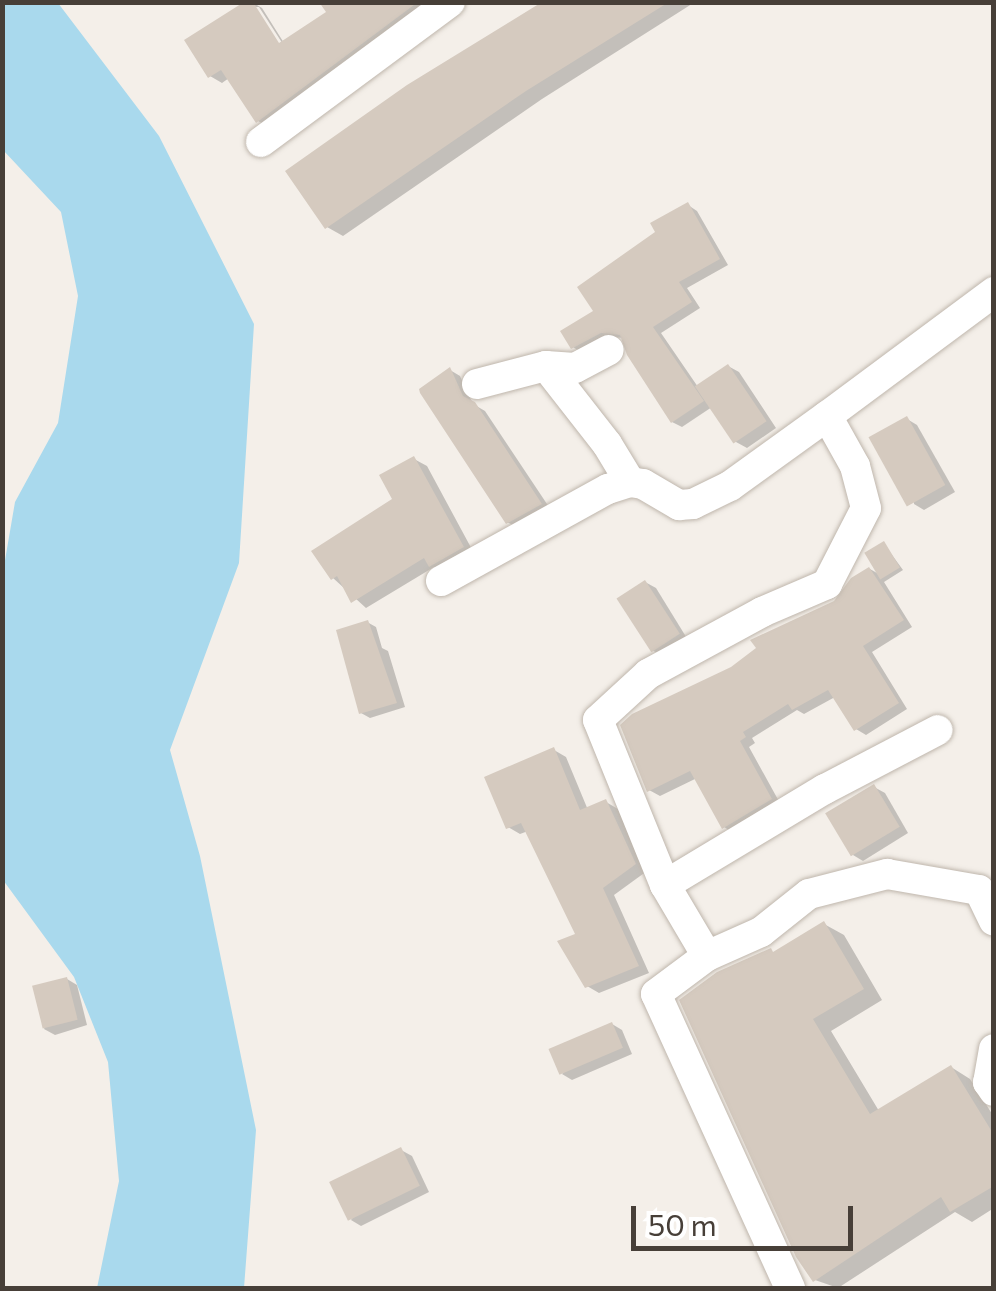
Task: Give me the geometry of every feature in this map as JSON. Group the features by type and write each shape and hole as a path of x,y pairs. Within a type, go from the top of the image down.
{"street":[{"path":"260,142 450,2"},
{"path":"441,582 608,489 630,482 644,484 679,505 693,504 730,486 994,292"},
{"path":"477,384 546,366 575,368 610,350"},
{"path":"546,366 607,444 630,482"},
{"path":"707,956 665,884 598,720 648,674 762,612 827,584 866,508 855,466 827,416"},
{"path":"665,884 826,789 938,730"},
{"path":"790,1288 656,994 707,956 761,932 809,894 887,874 979,890 994,921"},
{"path":"994,1049 988,1082 994,1091"}],"water":[{"path":"2,3 58,3 159,136 254,324 239,563 170,750 200,856 256,1130 244,1288 97,1288 119,1181 108,1062 74,977 3,880 3,572 15,502 58,423 78,296 61,212 3,150"}],"building":[{"path":"244,2 253,2 279,43 326,12 319,2 418,2 256,123 221,70 208,78 184,40"},
{"path":"542,2 669,2 526,91 325,229 285,171 407,85"},
{"path":"688,202 720,259 679,282 692,302 653,327 704,401 671,423 627,355 620,335 601,333 571,349 560,331 593,311 577,287 655,232 650,223"},
{"path":"728,364 767,421 733,444 695,386"},
{"path":"450,367 463,396 475,402 542,504 506,524 420,393 419,389"},
{"path":"907,416 945,485 907,506 869,437"},
{"path":"414,456 464,547 429,567 424,558 351,603 337,576 331,580 311,551 392,499 379,475"},
{"path":"884,541 900,568 880,579 864,553"},
{"path":"869,567 904,620 863,646 899,703 854,731 828,690 792,710 788,704 743,732 746,737 740,741 772,799 722,829 690,771 647,792 620,725 632,714 731,667 756,648 750,640 834,601 851,578"},
{"path":"645,580 680,634 651,652 616,599"},
{"path":"368,620 397,703 359,714 336,630"},
{"path":"554,747 580,810 606,799 636,864 603,888 639,966 585,988 557,941 575,934 521,823 506,829 484,777"},
{"path":"874,784 900,827 851,856 825,813"},
{"path":"824,921 864,989 813,1019 870,1114 951,1065 994,1135 994,1186 950,1212 941,1197 813,1282 796,1257 679,1000 717,972 771,948 773,952"},
{"path":"67,977 78,1020 43,1028 32,986"},
{"path":"612,1022 623,1048 559,1075 548,1049"},
{"path":"401,1147 420,1186 348,1221 329,1182"}]}
